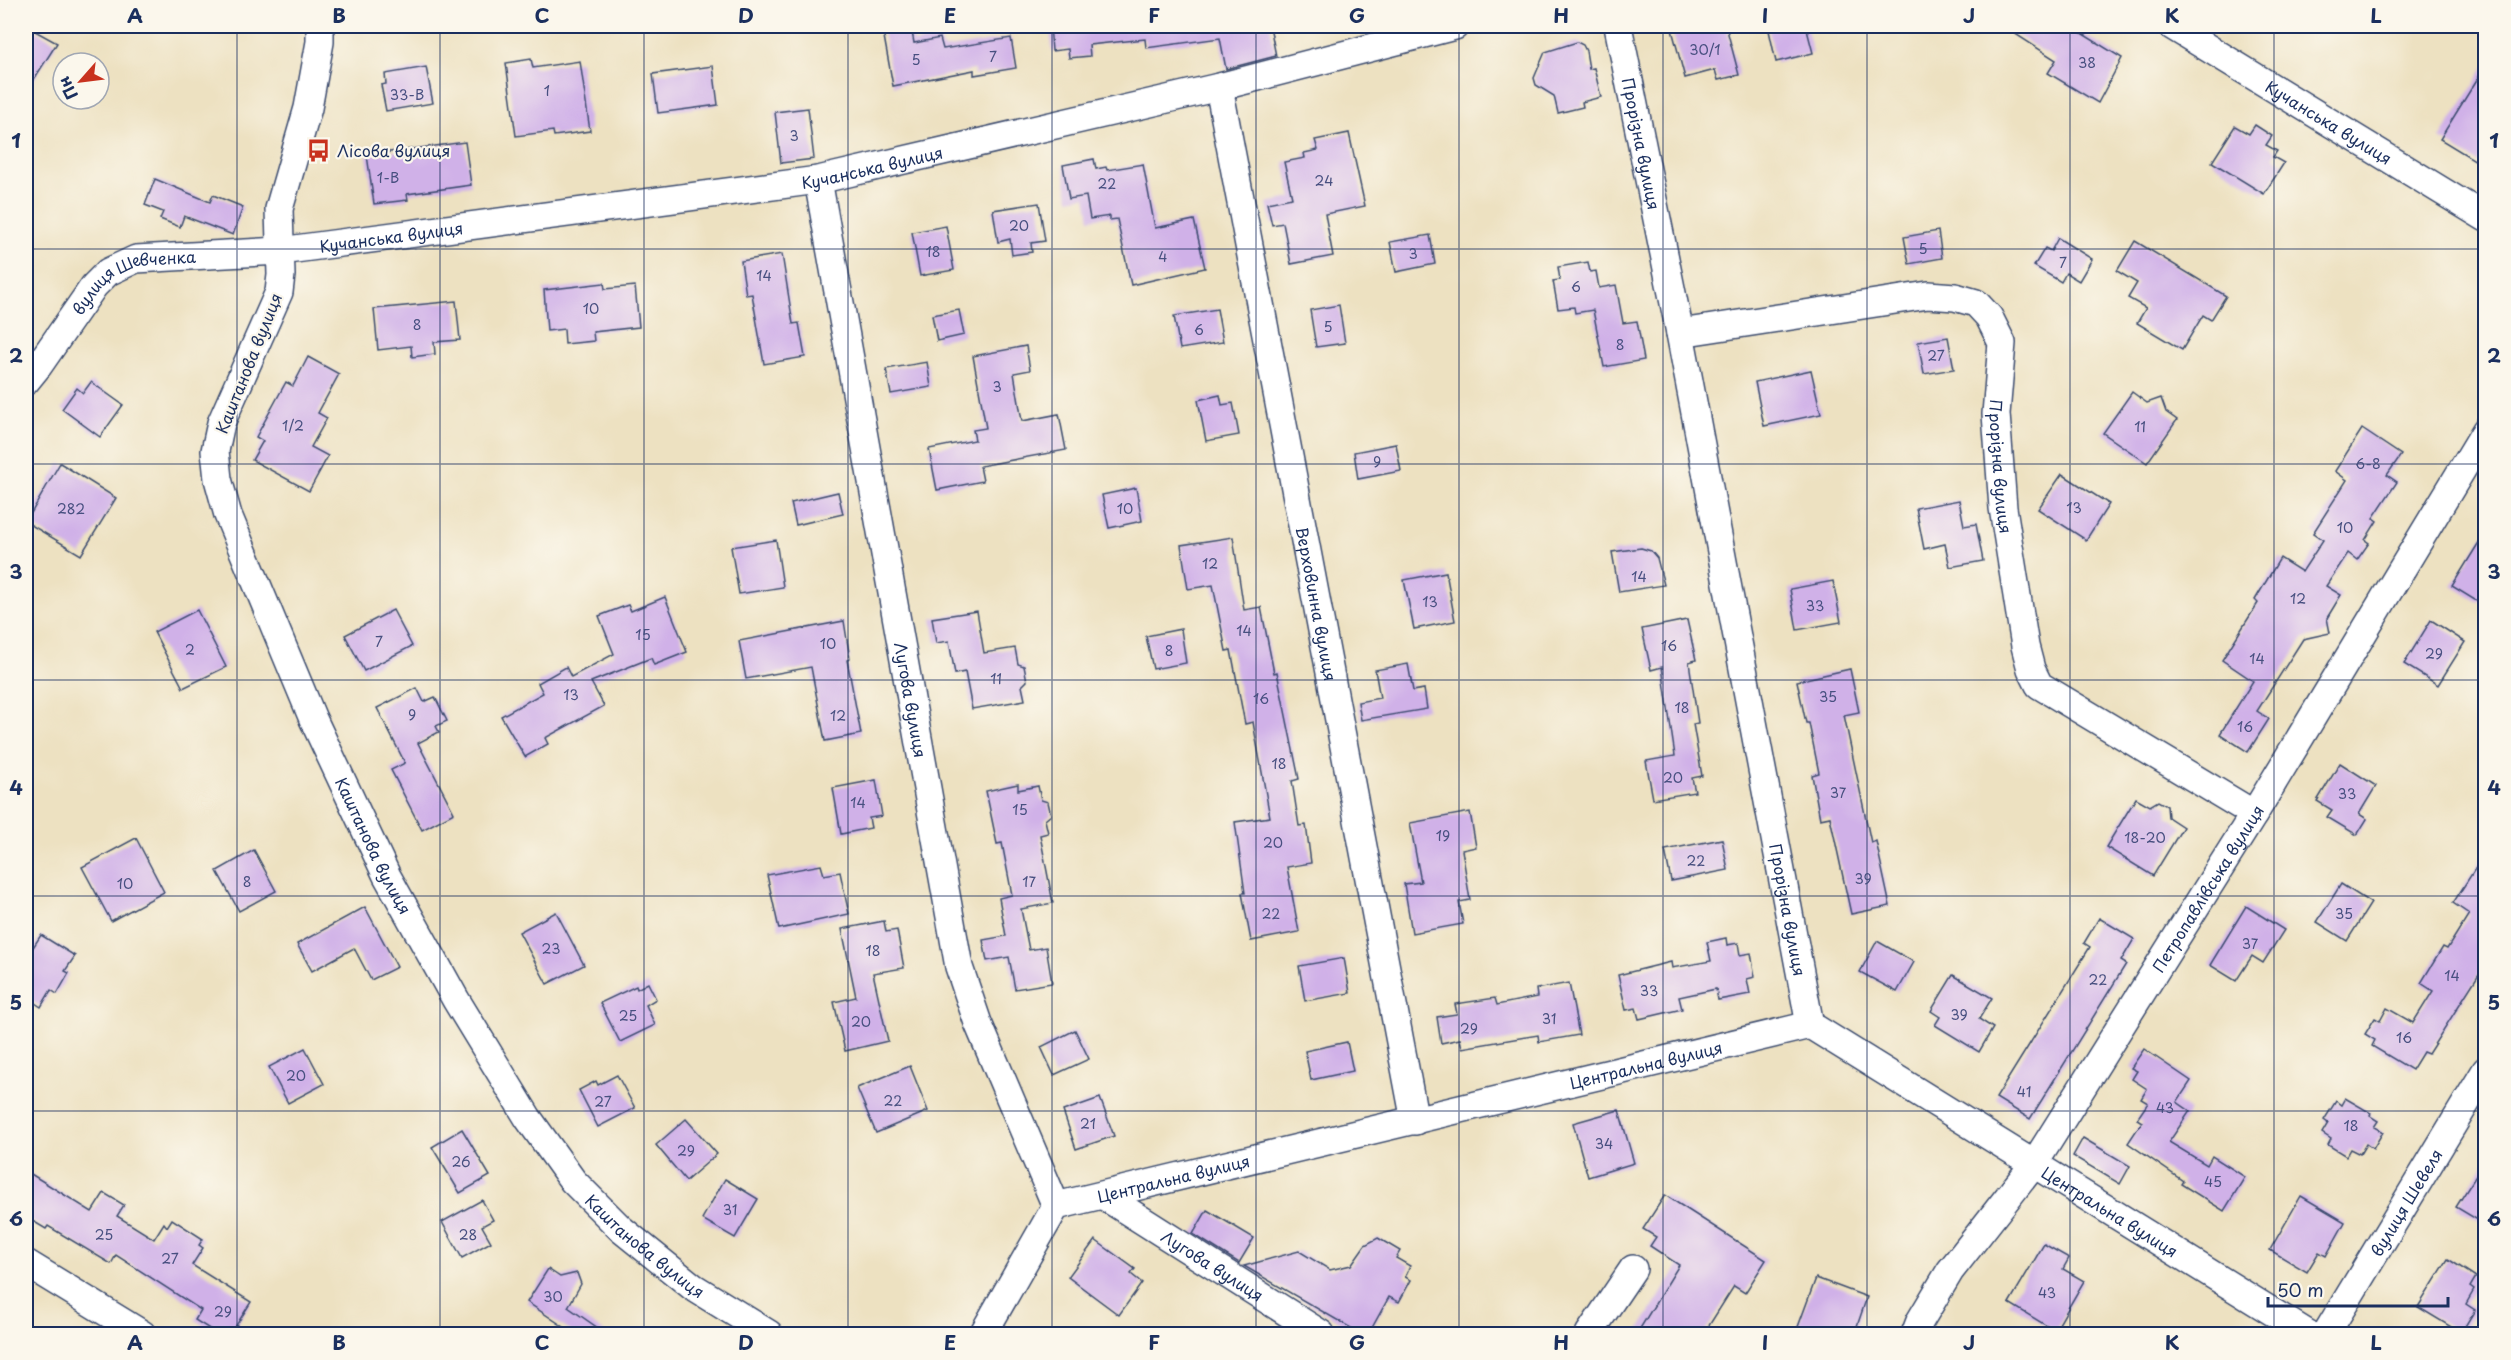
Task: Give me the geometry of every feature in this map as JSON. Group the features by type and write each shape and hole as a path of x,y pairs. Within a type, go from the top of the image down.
{"street":[{"name":"Каштанова вулиця","path":"320,26 320,42 308,108 279,209 279,292 221,423 215,451 218,479 228,514 313,719 387,876 456,1000 528,1118 573,1181 621,1229 693,1287 769,1335"},
{"name":"Кучанська вулиця","path":"280,251 818,180 1218,87 1455,26"},
{"name":"Прорізна вулиця","path":"1618,26 1680,333 1810,1025"},
{"name":"Кучанська вулиця","path":"2172,26 2486,218"},
{"name":"Верховинна вулиця","path":"1218,87 1415,1121"},
{"name":"Лугова вулиця","path":"818,180 959,967 978,1023 1056,1206"},
{"name":"вулиця Шевченка","path":"26,381 94,286 120,264 136,259 280,251"},
{"name":"Прорізна вулиця","path":"1680,333 1928,295 1955,297 1976,303 1989,316 2001,343 1996,414 2003,508 2025,646 2031,669 2039,685 2254,814"},
{"name":"Петропавлівська вулиця","path":"1915,1335 1920,1321 1950,1271 2034,1164 2254,814 2486,430"},
{"name":"Центральна вулиця","path":"1056,1206 1810,1025 2308,1335"},
{"name":"вулиця Шевеля","path":"2325,1335 2486,1070"},
{"name":"Лугова вулиця","path":"1104,1196 1321,1335"},
{"path":"983,1335 1056,1206"},
{"path":"26,1263 141,1335"},
{"path":"1589,1335 1633,1269"}],"building":[{"path":"26,26 57,43 26,92"},
{"path":"911,26 914,43 940,38 943,49 1011,38 1016,68 974,75 974,70 893,86 883,31"},
{"path":"1050,26 1270,26 1276,56 1226,69 1220,38 1146,48 1145,39 1089,45 1090,56 1069,58 1068,49 1052,51"},
{"path":"1671,26 1726,26 1739,75 1718,80 1715,70 1685,78"},
{"path":"1768,26 1806,26 1813,53 1776,62"},
{"path":"2003,26 2070,26 2122,58 2098,103 2048,73 2056,60"},
{"path":"1577,42 1583,45 1586,51 1589,69 1594,68 1601,97 1582,102 1583,107 1558,113 1554,96 1536,85 1534,78 1545,52"},
{"path":"531,59 533,68 580,61 590,131 554,136 553,131 516,136 506,63"},
{"path":"2486,65 2486,167 2440,139"},
{"path":"713,66 718,105 658,113 653,74"},
{"path":"426,67 433,103 386,111 381,85 386,84 385,74"},
{"path":"808,108 814,159 781,163 775,112"},
{"path":"2255,125 2272,136 2266,145 2277,151 2273,157 2284,163 2264,194 2212,162 2235,126 2249,134"},
{"path":"1349,133 1365,206 1325,214 1333,256 1291,264 1283,223 1272,225 1267,203 1292,198 1284,162 1305,158 1304,153 1318,150 1315,140"},
{"path":"465,142 471,185 407,194 408,200 374,204 367,155"},
{"path":"1094,159 1096,169 1106,167 1107,170 1143,164 1155,228 1194,220 1205,268 1131,285 1117,219 1110,220 1110,216 1090,219 1086,196 1069,199 1063,165"},
{"path":"155,179 210,202 213,195 243,207 233,235 184,216 180,227 160,219 163,212 145,205"},
{"path":"1039,203 1045,241 1031,243 1032,252 1012,255 1010,239 998,242 993,210"},
{"path":"946,226 954,270 920,276 912,232"},
{"path":"1938,231 1942,258 1909,264 1904,237"},
{"path":"1430,235 1435,264 1396,272 1390,242"},
{"path":"2058,238 2092,259 2079,281 2066,273 2061,282 2034,266 2045,248 2051,251"},
{"path":"2135,241 2226,296 2211,320 2203,315 2182,350 2137,323 2146,308 2128,298 2137,283 2117,271"},
{"path":"782,254 793,324 799,323 805,357 764,364 752,294 746,295 741,261"},
{"path":"1588,262 1590,272 1596,271 1599,288 1616,285 1623,323 1637,321 1644,360 1604,367 1593,310 1575,313 1574,307 1558,309 1553,281 1560,280 1558,267"},
{"path":"604,283 605,289 635,286 639,327 593,332 594,341 565,344 564,329 547,331 544,290"},
{"path":"456,301 460,340 434,342 435,354 412,357 411,346 378,350 374,309"},
{"path":"1339,305 1345,343 1316,347 1310,310"},
{"path":"1217,309 1223,342 1180,349 1174,316"},
{"path":"959,310 964,335 937,341 932,315"},
{"path":"1948,337 1954,369 1924,374 1918,342"},
{"path":"1026,346 1030,370 1014,373 1022,421 1059,414 1066,450 980,466 983,481 937,490 929,449 975,440 973,430 986,428 973,356"},
{"path":"308,357 339,374 318,413 327,418 311,447 328,456 309,491 252,460 263,441 256,437 286,382 293,386"},
{"path":"927,362 931,387 891,394 886,369"},
{"path":"1811,370 1821,414 1764,426 1755,382"},
{"path":"91,382 123,405 100,437 62,409 77,388 83,393"},
{"path":"2132,392 2147,403 2161,398 2166,412 2177,420 2147,463 2103,433"},
{"path":"1220,395 1222,405 1233,403 1239,435 1206,441 1198,400"},
{"path":"2362,429 2401,455 2387,475 2397,482 2373,518 2377,521 2365,540 2369,543 2357,560 2348,553 2326,586 2341,595 2327,618 2330,633 2303,639 2257,711 2269,719 2248,752 2220,734 2253,681 2222,660 2258,603 2255,600 2280,558 2302,572 2323,540 2313,533 2347,480 2335,471"},
{"path":"1396,444 1401,471 1358,479 1354,452"},
{"path":"60,463 116,498 81,555 26,522"},
{"path":"2062,474 2109,504 2086,540 2038,509"},
{"path":"1136,488 1142,521 1109,528 1102,495"},
{"path":"838,492 843,514 796,525 791,503"},
{"path":"1959,500 1964,526 1976,524 1983,561 1950,567 1945,544 1924,549 1916,508"},
{"path":"2486,531 2486,590 2478,602 2452,586"},
{"path":"1233,537 1244,610 1261,607 1274,673 1277,672 1299,779 1292,781 1299,826 1306,825 1311,863 1287,867 1299,932 1251,941 1242,893 1245,893 1235,822 1270,817 1253,722 1245,724 1231,650 1226,651 1213,585 1188,589 1181,545"},
{"path":"776,540 783,587 739,594 731,547"},
{"path":"1641,548 1651,551 1657,558 1664,585 1619,592 1612,552"},
{"path":"1446,572 1455,621 1414,629 1404,580"},
{"path":"1833,581 1841,622 1797,630 1790,589"},
{"path":"665,597 687,652 654,665 651,658 591,682 604,706 545,738 548,744 525,757 501,716 543,693 538,683 566,667 571,677 614,654 599,616 628,605 631,611"},
{"path":"197,610 226,667 183,688 154,632"},
{"path":"393,610 412,646 364,671 345,635"},
{"path":"977,611 984,653 1015,648 1018,664 1024,666 1027,681 1022,686 1025,700 972,709 965,672 955,674 949,641 936,643 932,618"},
{"path":"1687,620 1696,660 1689,662 1698,723 1693,724 1702,776 1692,778 1695,792 1653,799 1646,761 1675,756 1662,667 1651,670 1642,629"},
{"path":"2431,620 2465,642 2438,685 2404,664"},
{"path":"844,621 850,659 847,660 861,734 825,741 811,667 746,679 739,641"},
{"path":"1181,629 1186,663 1153,669 1146,636"},
{"path":"1408,664 1413,691 1424,689 1427,709 1361,720 1358,702 1380,698 1375,670"},
{"path":"1850,669 1859,712 1844,715 1871,843 1876,841 1890,906 1851,914 1830,817 1820,819 1812,775 1819,773 1809,723 1806,723 1797,681"},
{"path":"417,688 424,702 435,697 447,721 436,726 439,732 418,743 454,813 422,830 391,770 405,763 377,708"},
{"path":"2340,763 2376,786 2359,814 2367,819 2357,835 2327,817 2332,810 2317,801"},
{"path":"876,780 882,816 869,818 871,828 841,834 833,788"},
{"path":"1018,784 1018,790 1038,786 1041,800 1048,802 1051,815 1045,820 1048,833 1040,835 1053,903 1021,909 1029,950 1046,947 1052,983 1015,989 1009,957 987,961 983,940 1006,936 999,898 1012,895 1002,843 997,844 986,791"},
{"path":"2136,798 2150,806 2158,801 2167,806 2168,817 2183,827 2153,876 2106,847"},
{"path":"1470,812 1476,847 1462,850 1470,900 1459,902 1463,924 1412,933 1404,884 1421,882 1410,823"},
{"path":"136,838 164,892 111,921 82,867"},
{"path":"1722,839 1728,870 1671,881 1665,850"},
{"path":"254,850 276,891 239,911 217,871"},
{"path":"2486,852 2486,963 2428,1054 2423,1052 2412,1070 2372,1046 2375,1040 2365,1034 2375,1018 2380,1021 2387,1008 2413,1023 2433,991 2421,983 2443,947 2447,949 2469,914 2453,903"},
{"path":"821,865 824,875 840,872 849,914 779,929 767,875"},
{"path":"2341,884 2371,903 2347,941 2317,922"},
{"path":"2246,906 2284,930 2263,963 2252,956 2236,981 2210,965"},
{"path":"365,907 397,967 371,980 354,948 312,971 297,944"},
{"path":"556,912 584,965 547,984 519,932"},
{"path":"2099,918 2134,939 2121,961 2126,964 2030,1119 1996,1098 2090,947 2084,943"},
{"path":"884,921 886,932 897,930 904,968 873,973 888,1041 845,1051 834,1002 856,997 842,929"},
{"path":"41,935 75,956 65,971 69,973 57,994 51,990 41,1007 26,997 26,945 32,949"},
{"path":"1726,938 1727,945 1738,943 1740,955 1751,953 1755,977 1747,979 1750,994 1718,1000 1716,989 1679,997 1682,1009 1639,1019 1636,1008 1626,1010 1618,975 1671,962 1672,968 1711,961 1707,942"},
{"path":"1877,941 1914,962 1897,992 1860,972"},
{"path":"1344,958 1350,993 1305,1001 1299,966"},
{"path":"1953,975 1992,998 1979,1019 1993,1028 1979,1052 1935,1025 1940,1017 1931,1011"},
{"path":"648,983 656,999 646,1005 655,1025 620,1042 600,1003 636,986 637,989"},
{"path":"1569,983 1579,1035 1539,1042 1538,1035 1462,1048 1460,1039 1441,1043 1437,1017 1457,1014 1455,1004 1495,998 1497,1005 1537,997 1536,989"},
{"path":"1075,1030 1089,1059 1054,1075 1041,1047"},
{"path":"1347,1042 1353,1071 1311,1080 1305,1051"},
{"path":"305,1048 324,1084 288,1103 269,1067"},
{"path":"2144,1049 2191,1081 2177,1102 2190,1111 2169,1142 2207,1165 2212,1156 2245,1177 2224,1211 2181,1184 2183,1181 2128,1143 2142,1122 2137,1119 2148,1103 2141,1099 2147,1089 2132,1079 2137,1071 2131,1068"},
{"path":"910,1066 928,1111 876,1133 857,1088"},
{"path":"617,1075 635,1108 598,1127 579,1090 596,1081 598,1085"},
{"path":"1100,1098 1114,1136 1076,1149 1063,1111"},
{"path":"2345,1098 2371,1113 2370,1116 2378,1121 2374,1127 2383,1132 2373,1149 2366,1144 2360,1154 2350,1149 2346,1156 2328,1145 2331,1139 2322,1133 2328,1123 2324,1120 2336,1101 2341,1105"},
{"path":"1619,1110 1634,1163 1588,1177 1573,1123"},
{"path":"686,1119 717,1154 686,1181 656,1145"},
{"path":"462,1129 490,1176 460,1193 432,1147"},
{"path":"2083,1138 2130,1166 2120,1184 2073,1156"},
{"path":"2486,1160 2486,1225 2456,1207"},
{"path":"26,1171 92,1212 104,1193 124,1205 117,1216 154,1239 164,1223 167,1227 172,1219 203,1239 199,1245 203,1248 192,1265 251,1302 230,1335 219,1335 195,1320 201,1310 116,1255 111,1264 48,1226 46,1229 26,1217"},
{"path":"725,1179 758,1199 735,1238 702,1219"},
{"path":"1665,1195 1766,1260 1745,1293 1734,1286 1703,1335 1636,1335 1679,1265 1650,1246 1656,1237 1643,1229"},
{"path":"2301,1196 2345,1222 2326,1256 2319,1252 2307,1272 2270,1250"},
{"path":"482,1200 493,1220 482,1226 491,1242 462,1258 442,1222"},
{"path":"1207,1210 1254,1238 1239,1263 1193,1234"},
{"path":"1378,1238 1400,1251 1396,1258 1410,1266 1405,1277 1411,1280 1399,1302 1389,1297 1368,1335 1363,1335 1244,1266 1299,1251 1330,1270 1351,1265 1365,1245"},
{"path":"1095,1240 1135,1269 1131,1274 1142,1283 1119,1315 1068,1277"},
{"path":"2044,1244 2069,1258 2063,1269 2084,1281 2055,1331 2009,1303"},
{"path":"2448,1259 2476,1277 2470,1287 2474,1290 2466,1304 2475,1310 2461,1333 2418,1307"},
{"path":"548,1269 560,1277 577,1273 581,1284 568,1307 608,1335 576,1335 527,1302"},
{"path":"1816,1278 1867,1297 1854,1335 1795,1335"}],"place":[{"name":"Лісова вулиця","path":"319,150"}]}
